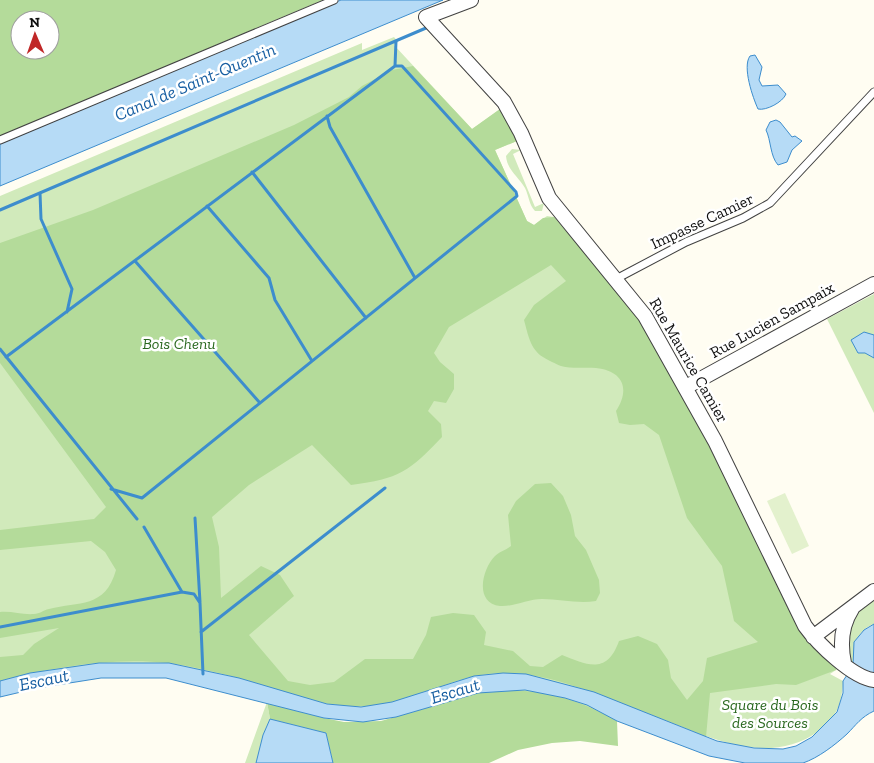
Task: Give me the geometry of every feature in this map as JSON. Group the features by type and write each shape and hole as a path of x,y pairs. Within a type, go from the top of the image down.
{"street":[{"name":"Rue Maurice Camier","path":"470,0 426,17 504,102 521,133 549,198 642,311 715,441 788,594 813,636 864,679 873,679"},
{"name":"Rue Lucien Sampaix","path":"686,387 874,284"},
{"path":"813,636 874,590"},
{"path":"848,666 841,650 842,634 846,619 854,606"}],"lane":[{"path":"0,140 334,0"},
{"name":"Impasse Camier","path":"616,279 686,242 743,218 770,203 874,92"}],"green space":[{"path":"0,0 323,0 0,136"},
{"name":"Square du Bois des Sources","path":"394,37 398,42 394,45 472,129 500,109 517,141 495,150 527,221 534,225 547,216 554,217 560,223 708,444 797,627 807,642 836,670 830,674 843,681 840,703 834,715 819,731 802,741 767,748 731,744 677,725 392,702 327,704 239,678 169,663 30,673 0,681 0,196 362,43 362,50"},
{"name":"Bois Chenu","path":"413,66 472,129 500,109 517,141 495,150 527,221 534,225 543,218 554,217 633,309 708,444 797,627 815,649 838,667 836,670 796,685 776,684 710,693 706,737 571,685 514,673 494,673 475,676 410,697 361,707 317,702 212,671 177,664 147,661 83,664 41,671 0,681 0,657 23,655 34,644 59,628 0,638 0,612 36,614 90,601 105,591 111,583 116,570 105,552 91,541 0,550 0,530 94,519 106,507 0,363 0,243 93,210 294,125 349,97 362,86 392,70","holes":["551,265 566,281 534,305 524,320 532,345 543,357 561,366 596,368 613,373 618,377 623,389 623,396 616,411 619,423 630,425 644,424 659,435 687,518 722,566 734,621 758,642 707,658 703,681 687,700 671,678 668,660 657,644 638,636 619,641 609,659 602,663 588,664 562,655 543,667 530,666 513,651 484,645 486,632 474,615 453,613 431,617 426,635 413,659 365,659 334,682 310,685 288,681 249,635 294,596 280,575 261,566 221,598 219,547 212,517 249,485 312,445 351,485 381,480 412,466 442,437 441,424 428,411 434,401 446,403 454,389 454,374 440,362 434,353 449,327"]},
{"path":"512,149 521,150 513,154 535,207 544,203 542,211 535,211 533,209 523,184 507,161 506,156"},
{"path":"874,294 874,413 827,319"},
{"path":"551,483 563,496 571,515 575,536 586,550 599,580 600,593 596,601 589,602 542,599 505,606 492,604 486,599 483,585 484,577 490,562 495,556 511,546 508,515 516,501 535,484"},
{"path":"785,493 809,546 792,554 767,501"},
{"path":"874,596 874,624 862,631 856,641 853,666 847,653 849,630 859,610"},
{"path":"503,690 548,694 590,707 617,721 618,746 580,741 552,743 518,750 489,763 333,763 326,733 270,719 267,702 344,722 381,721 478,693"},
{"path":"267,702 270,719 263,735 256,763 245,763"}],"water":[{"name":"Canal de Saint-Quentin","path":"341,0 443,0 0,186 0,144"},
{"path":"755,55 762,67 759,80 762,86 778,85 786,94 778,103 761,109 758,109 751,90 747,67 750,56"},
{"path":"776,120 780,122 792,137 795,136 802,141 792,150 787,162 778,165 773,157 766,130 770,122"},
{"path":"864,332 874,335 874,358 865,353 858,353 851,340"},
{"name":"Escaut","path":"874,624 874,711 862,719 832,747 803,763 745,763 709,756 617,721 587,705 565,698 525,690 478,693 396,717 363,722 324,718 166,678 101,678 38,688 0,697 0,681 30,673 99,663 169,663 239,678 327,704 361,707 392,702 474,676 503,673 526,674 594,692 717,741 754,748 783,749 796,746 812,737 837,712 843,693 843,681 853,666 854,642 864,630"},
{"path":"270,719 326,733 333,763 256,763 263,735"}],"waterway":[{"path":"0,210 426,28"},
{"path":"6,357 395,66 396,41"},
{"path":"111,489 142,498 517,196 516,192 402,66 395,66"},
{"path":"327,116 330,127 415,278"},
{"path":"252,172 366,318"},
{"path":"40,193 41,219 72,289 67,312"},
{"path":"207,206 269,278 275,300 312,361"},
{"path":"135,261 260,403"},
{"path":"0,349 137,519"},
{"path":"201,632 385,488"},
{"path":"195,518 200,602"},
{"path":"144,527 182,592 194,594 200,603 203,674"},
{"path":"0,627 182,592"}]}
